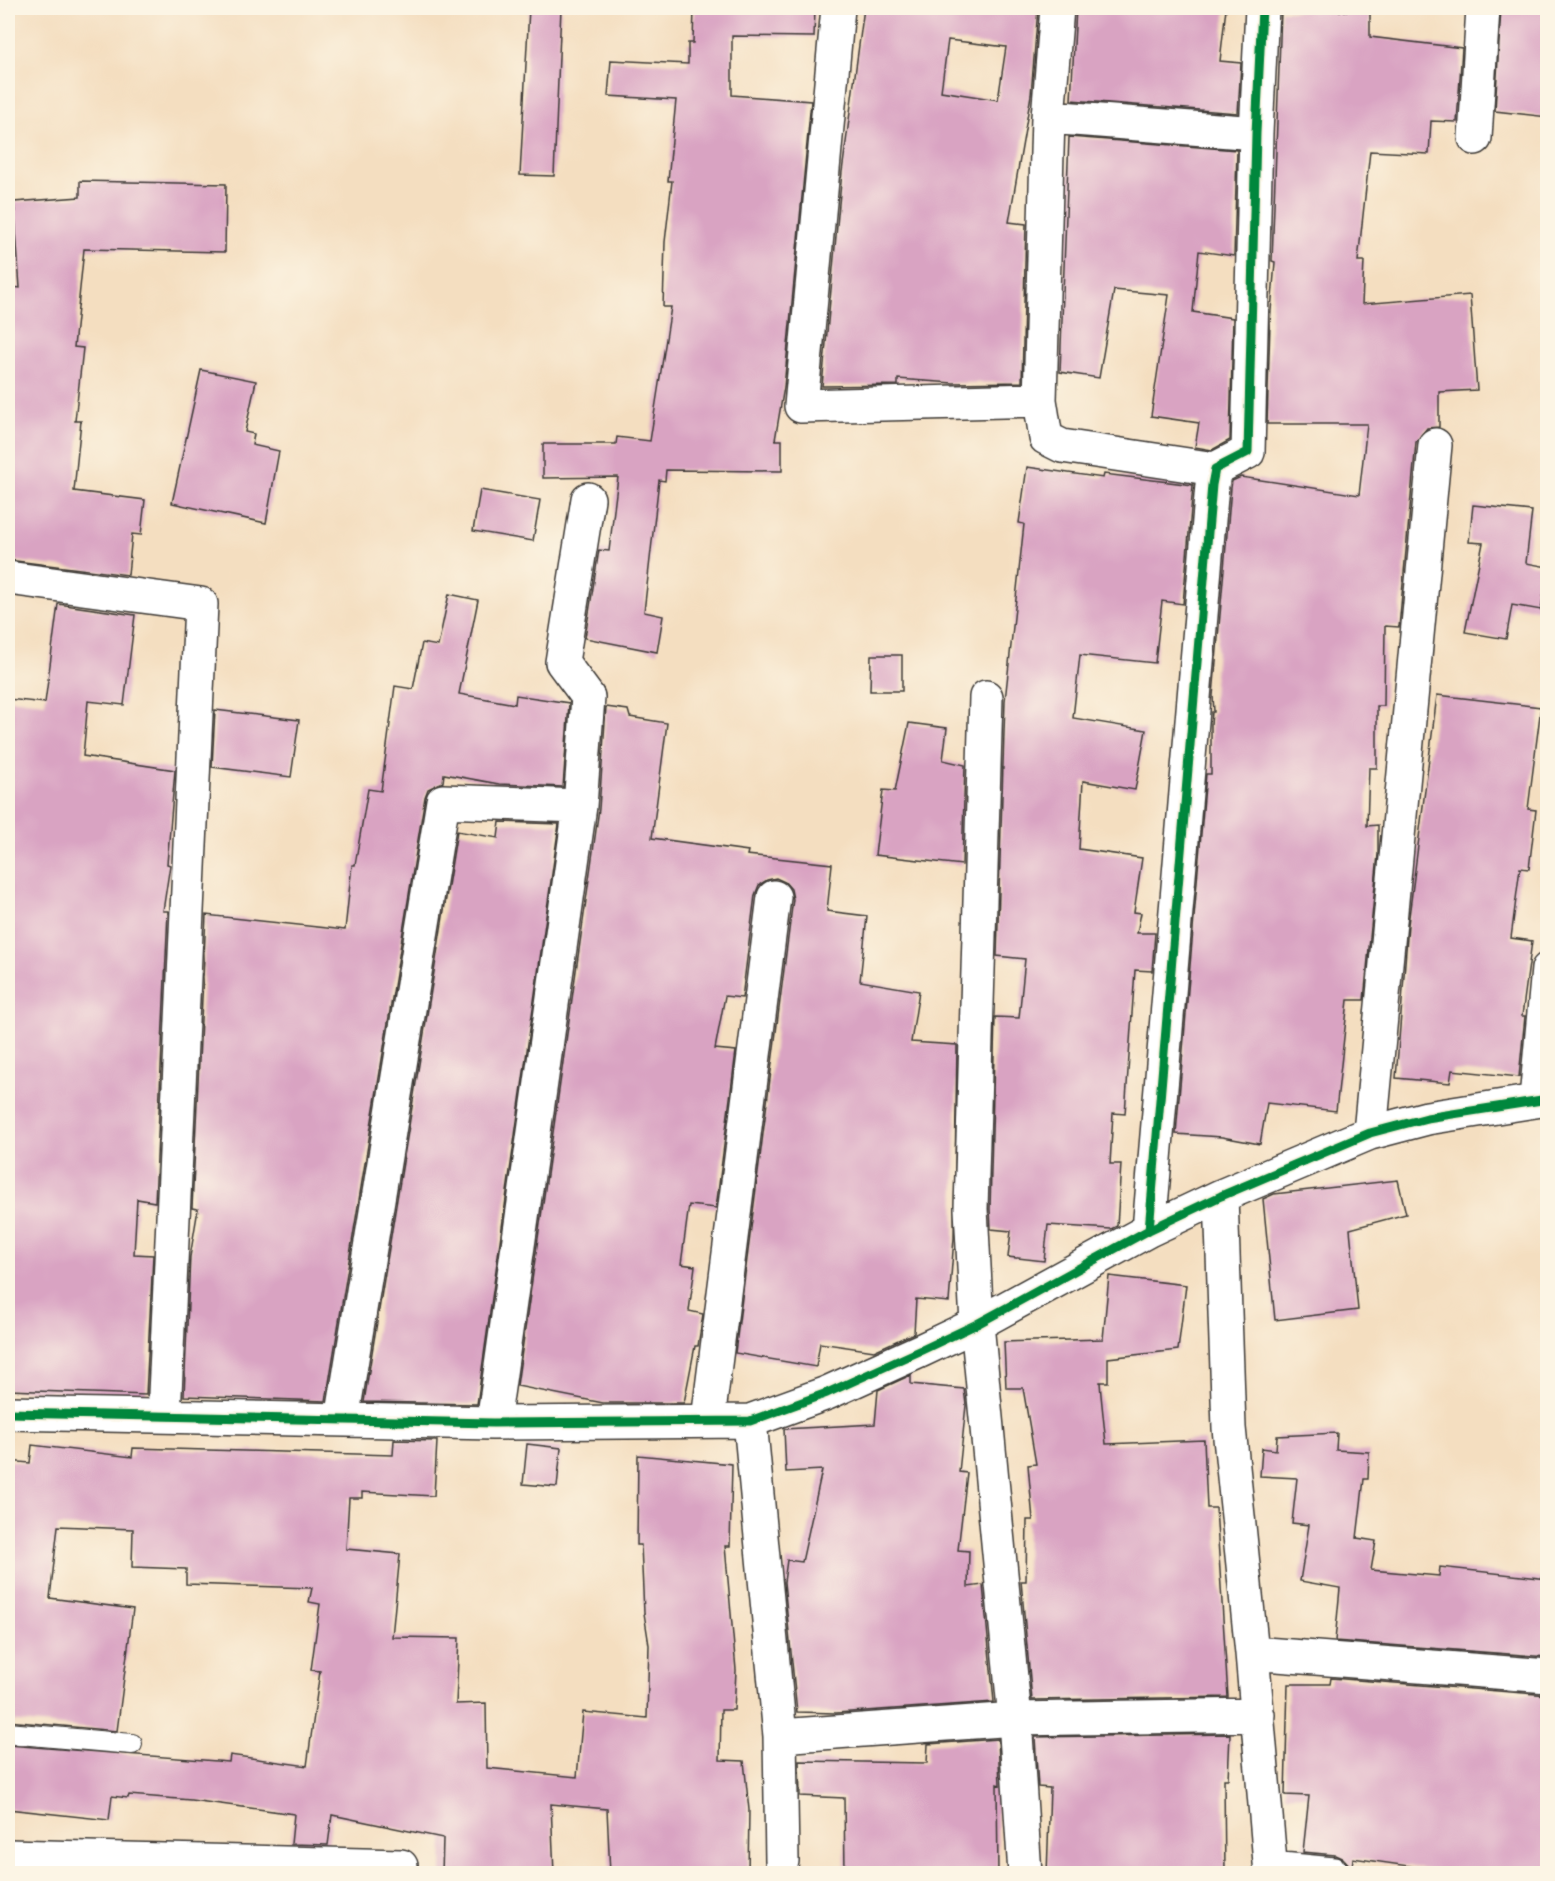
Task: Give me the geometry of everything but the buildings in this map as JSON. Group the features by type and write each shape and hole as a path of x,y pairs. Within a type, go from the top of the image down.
{"street":[{"path":"838,8 801,406 1040,400"},
{"path":"1057,8 1048,117 1040,400 1046,438 1062,446 1215,469 1248,452 1256,133 1262,8"},
{"path":"1475,138 1483,8"},
{"path":"1048,117 1256,133"},
{"path":"1370,1133 1435,444"},
{"path":"1149,1230 1215,469"},
{"path":"493,1422 580,806 588,697 562,662 588,499"},
{"path":"8,578 201,604 164,1416"},
{"path":"986,697 971,1209 977,1324 1015,1719 1025,1874"},
{"path":"342,1420 443,801 580,806"},
{"path":"708,1420 774,897"},
{"path":"8,1413 493,1422 750,1421 827,1393 977,1324 1149,1230 1221,1196 1370,1133 1427,1118 1542,1099 1548,969"},
{"path":"1221,1196 1229,1428 1271,1871 1333,1874"},
{"path":"750,1421 780,1736 782,1861"},
{"path":"1252,1653 1548,1676"},
{"path":"780,1736 1015,1719 1258,1715"},
{"path":"8,1856 401,1866 401,1874"}],"lane":[{"path":"8,1733 132,1743"}],"cycle path":[{"path":"1149,1230 1212,485 1215,469 1248,452 1256,133 1262,8"},
{"path":"8,1413 493,1423 750,1421 827,1393 922,1350 977,1324 1149,1230 1221,1196 1370,1133 1427,1118 1548,1099"}]}
